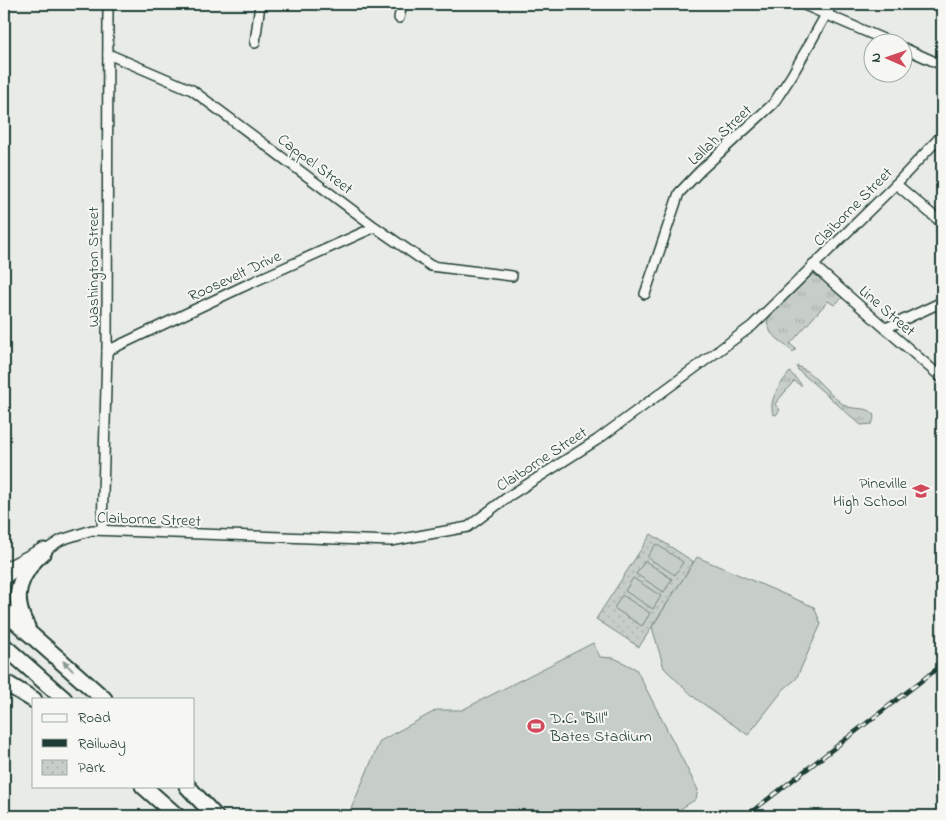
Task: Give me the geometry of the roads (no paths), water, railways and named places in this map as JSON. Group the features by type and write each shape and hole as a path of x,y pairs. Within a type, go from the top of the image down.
{"main road":[{"path":"34,636 22,620 17,594 26,570 48,548"},
{"path":"4,611 103,698"},
{"path":"4,646 63,698"},
{"path":"4,682 32,699"},
{"path":"145,788 177,816"},
{"path":"151,788 177,816"},
{"path":"189,788 215,816"}],"street":[{"name":"Washington Street","path":"102,530 107,351 108,4"},
{"path":"255,43 260,4"},
{"path":"399,18 402,4"},
{"path":"802,4 867,32"},
{"name":"Lallah Street","path":"645,294 679,193 701,170 773,104 832,4"},
{"path":"914,52 942,65"},
{"name":"Cappel Street","path":"108,54 192,90 375,228 431,266 512,276"},
{"name":"Claiborne Street","path":"4,568 26,555 48,548 82,532 102,530 391,541 468,527 509,496 595,441 752,326 896,184 942,134"},
{"path":"896,184 942,223"},
{"name":"Roosevelt Drive","path":"107,351 242,287 375,228"},
{"name":"Line Street","path":"813,265 942,378"},
{"path":"886,328 942,302"},
{"name":"Claiborne Street","path":"4,580 48,548"}],"railway":[{"path":"746,816 942,665"}],"place":[{"name":"Pineville High School","path":"921,491"},
{"name":"D.C. \"Bill\" Bates Stadium","path":"536,726"}]}
